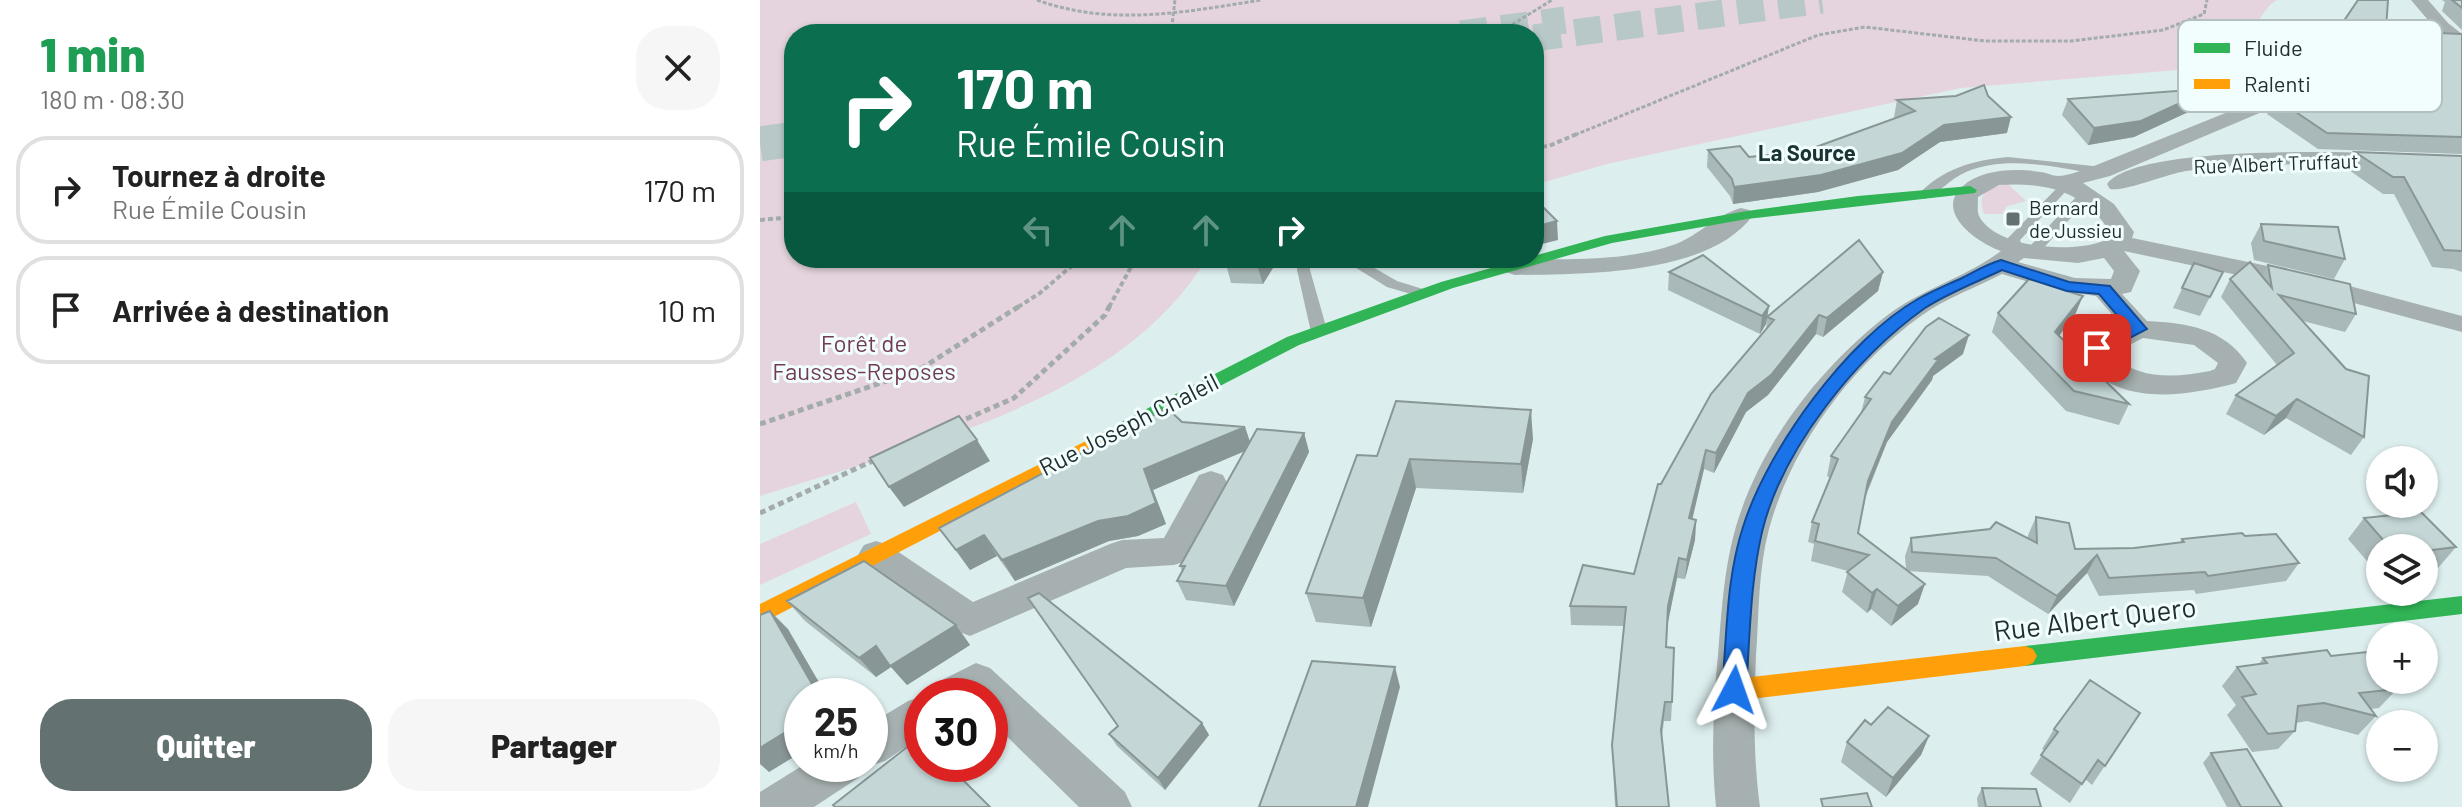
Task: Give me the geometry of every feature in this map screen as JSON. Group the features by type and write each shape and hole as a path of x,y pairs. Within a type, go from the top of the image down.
{"street":[{"path":"2419,0 2439,20"},
{"path":"2442,23 2459,40"},
{"path":"2060,183 2102,171 2243,112"},
{"path":"2192,133 2210,148 2254,162"},
{"name":"Rue Albert Truffaut","path":"2095,197 2140,173 2199,165 2254,162 2462,163"},
{"path":"2039,178 2060,183 2095,197 2111,213 2122,232 2115,246 2127,271 2122,286 2104,289 2067,287 2010,257 1980,230 1967,200 1998,179 2039,178"},
{"name":"Rue Joseph Chaleil","path":"1544,267 1595,267 1653,260 1697,244 1741,215 1858,200 1923,196 1967,200"},
{"path":"1738,807 1733,728 1742,580 1752,530 1764,496 1791,445 1821,399 1883,333 1922,303 2010,257 2079,257 2115,246 2297,280 2462,324"},
{"name":"Rue Joseph Chaleil","path":"760,615 1293,341 1424,294 1509,268"},
{"path":"2104,289 2139,329"},
{"path":"876,555 970,620 1122,554 1174,551 1211,483"},
{"name":"Rue Albert Quero","path":"1734,690 2462,605"},
{"path":"1008,710 1110,807"},
{"path":"775,807 815,782"}],"lane":[{"path":"1923,196 1960,169 1992,160 2037,161 2102,171"},
{"path":"2060,183 2063,188 2013,240 2010,257 2035,249 2082,198 2095,197"},
{"path":"1302,268 1318,314 1318,332"},
{"path":"1364,268 1392,284 1424,294"}],"path":[{"path":"1037,0 1067,13 1116,16 1261,0"},
{"path":"1172,24 1173,0"},
{"path":"1513,24 1552,0"},
{"path":"2189,20 2204,14 2207,0"},
{"path":"1544,146 1818,35 1865,27 1985,41 2071,41 2163,30 2178,24"},
{"path":"760,220 784,218"},
{"path":"760,424 919,370 1040,293 1069,268"},
{"path":"946,428 1014,398 1105,315 1131,268"},
{"path":"760,513 892,453"}],"green space":[{"name":"Forêt de Fausses-Reposes","path":"760,0 2277,0 2258,20 2178,20 2178,70 1961,88 1607,164 1544,182 1544,24 784,24 784,268 1199,268 1169,308 1122,349 1067,384 1008,413 945,437 760,496"},
{"path":"2008,184 2026,201 2007,206 2002,214 1984,214 1982,201 1986,192"},
{"path":"856,502 871,534 760,585 760,544"}],"building":[{"path":"2358,0 2388,0 2387,20 2344,20"},
{"path":"2442,33 2462,34 2462,137 2327,133 2296,112 2442,112"},
{"path":"1984,85 1988,96 2011,117 1944,125 1902,153 1821,175 1734,187 1732,179 1708,150 1740,146 1749,157 1780,154 1783,159 1915,111 1897,100 1956,96"},
{"path":"2178,91 2178,104 2141,121 2094,128 2068,99"},
{"path":"2355,152 2462,156 2462,251 2444,250 2404,177 2393,177"},
{"path":"1544,208 1557,221 1544,224"},
{"path":"2261,224 2338,227 2345,259 2264,241"},
{"path":"1859,240 1883,272 1827,318 1819,315 1771,375 1748,393 1716,453 1706,450 1689,518 1696,520 1687,560 1679,558 1668,606 1666,647 1674,648 1672,702 1665,702 1661,730 1669,807 1617,807 1612,745 1626,607 1570,606 1583,565 1634,574 1658,484 1661,484 1711,394 1774,320 1767,317"},
{"path":"1703,255 1769,306 1762,316 1669,272"},
{"path":"2250,262 2272,288 2268,265 2350,284 2356,314 2279,295 2346,369 2369,376 2364,437 2297,399 2276,416 2236,395 2294,353 2230,279"},
{"path":"2194,263 2223,272 2210,297 2182,288"},
{"path":"2029,279 2083,296 2055,332 2129,404 2074,391 1998,313"},
{"path":"1939,318 1969,335 1935,359 1938,360 1892,422 1868,481 1858,533 1925,584 1898,606 1877,589 1872,593 1847,572 1869,555 1815,541 1819,524 1812,522 1838,459 1831,456 1871,399 1865,397 1884,372 1890,374 1926,327"},
{"path":"1396,401 1531,410 1521,464 1410,459 1363,598 1306,593 1357,455 1377,456"},
{"path":"1167,408 1182,422 1245,427 1144,469 1156,503 1128,516 1098,521 1002,560 984,535 956,550 939,528"},
{"path":"959,416 977,440 889,487 870,458"},
{"path":"1257,429 1304,433 1226,586 1177,581 1185,566 1180,566"},
{"path":"2036,517 2069,523 2075,549 2134,548 2242,533 2245,536 2276,534 2299,563 2208,576 2205,572 2109,578 2097,555 2057,596 1996,558 1912,552 1911,538 1990,529 1996,522 2037,543"},
{"path":"2364,518 2427,518 2456,547 2438,549 2438,534 2378,534"},
{"path":"864,561 956,625 890,666 876,646 859,658 787,601"},
{"path":"1039,593 1202,723 1158,778 1109,734 1118,726 1028,598"},
{"path":"770,611 809,678 784,678 784,733 760,748 760,615"},
{"path":"2327,650 2331,656 2366,652 2366,692 2359,693 2372,710 2366,710 2366,714 2324,703 2298,706 2295,731 2268,734 2242,697 2256,694 2237,667 2267,663 2263,658"},
{"path":"1312,661 1395,667 1356,807 1259,807"},
{"path":"2090,680 2140,713 2105,766 2098,760 2082,784 2041,755 2058,732 2054,729"},
{"path":"1888,707 1929,736 1893,778 1847,742 1865,720 1871,725"},
{"path":"2247,749 2282,807 2241,807 2211,753"},
{"path":"904,750 904,782 965,782 990,807 833,805 862,782 888,782 888,762"},
{"path":"1982,788 2036,789 2041,807 1986,807"},
{"path":"1867,793 1872,807 1823,807 1821,799"}],"tunnel":[{"path":"1544,37 1822,0"},
{"path":"1535,24 1565,20"},
{"path":"760,144 784,140"}],"traffic: fast":[{"path":"1544,258 1610,239 1747,215 1858,200 1970,190"},
{"path":"1128,426 1293,341 1447,285 1507,268"},
{"path":"2025,656 2462,605"}],"traffic: slow":[{"path":"760,615 1128,426"},
{"path":"1734,690 2025,656"}],"place":[{"name":"Bernard de Jussieu","path":"2013,219"}],"district":[{"name":"La Source","path":"1807,153"}],"route":[{"path":"1734,690 1742,580 1752,530 1764,496 1791,445 1821,399 1883,333 1922,303 2001,265 2067,287 2104,289 2139,329 2097,348"}]}
